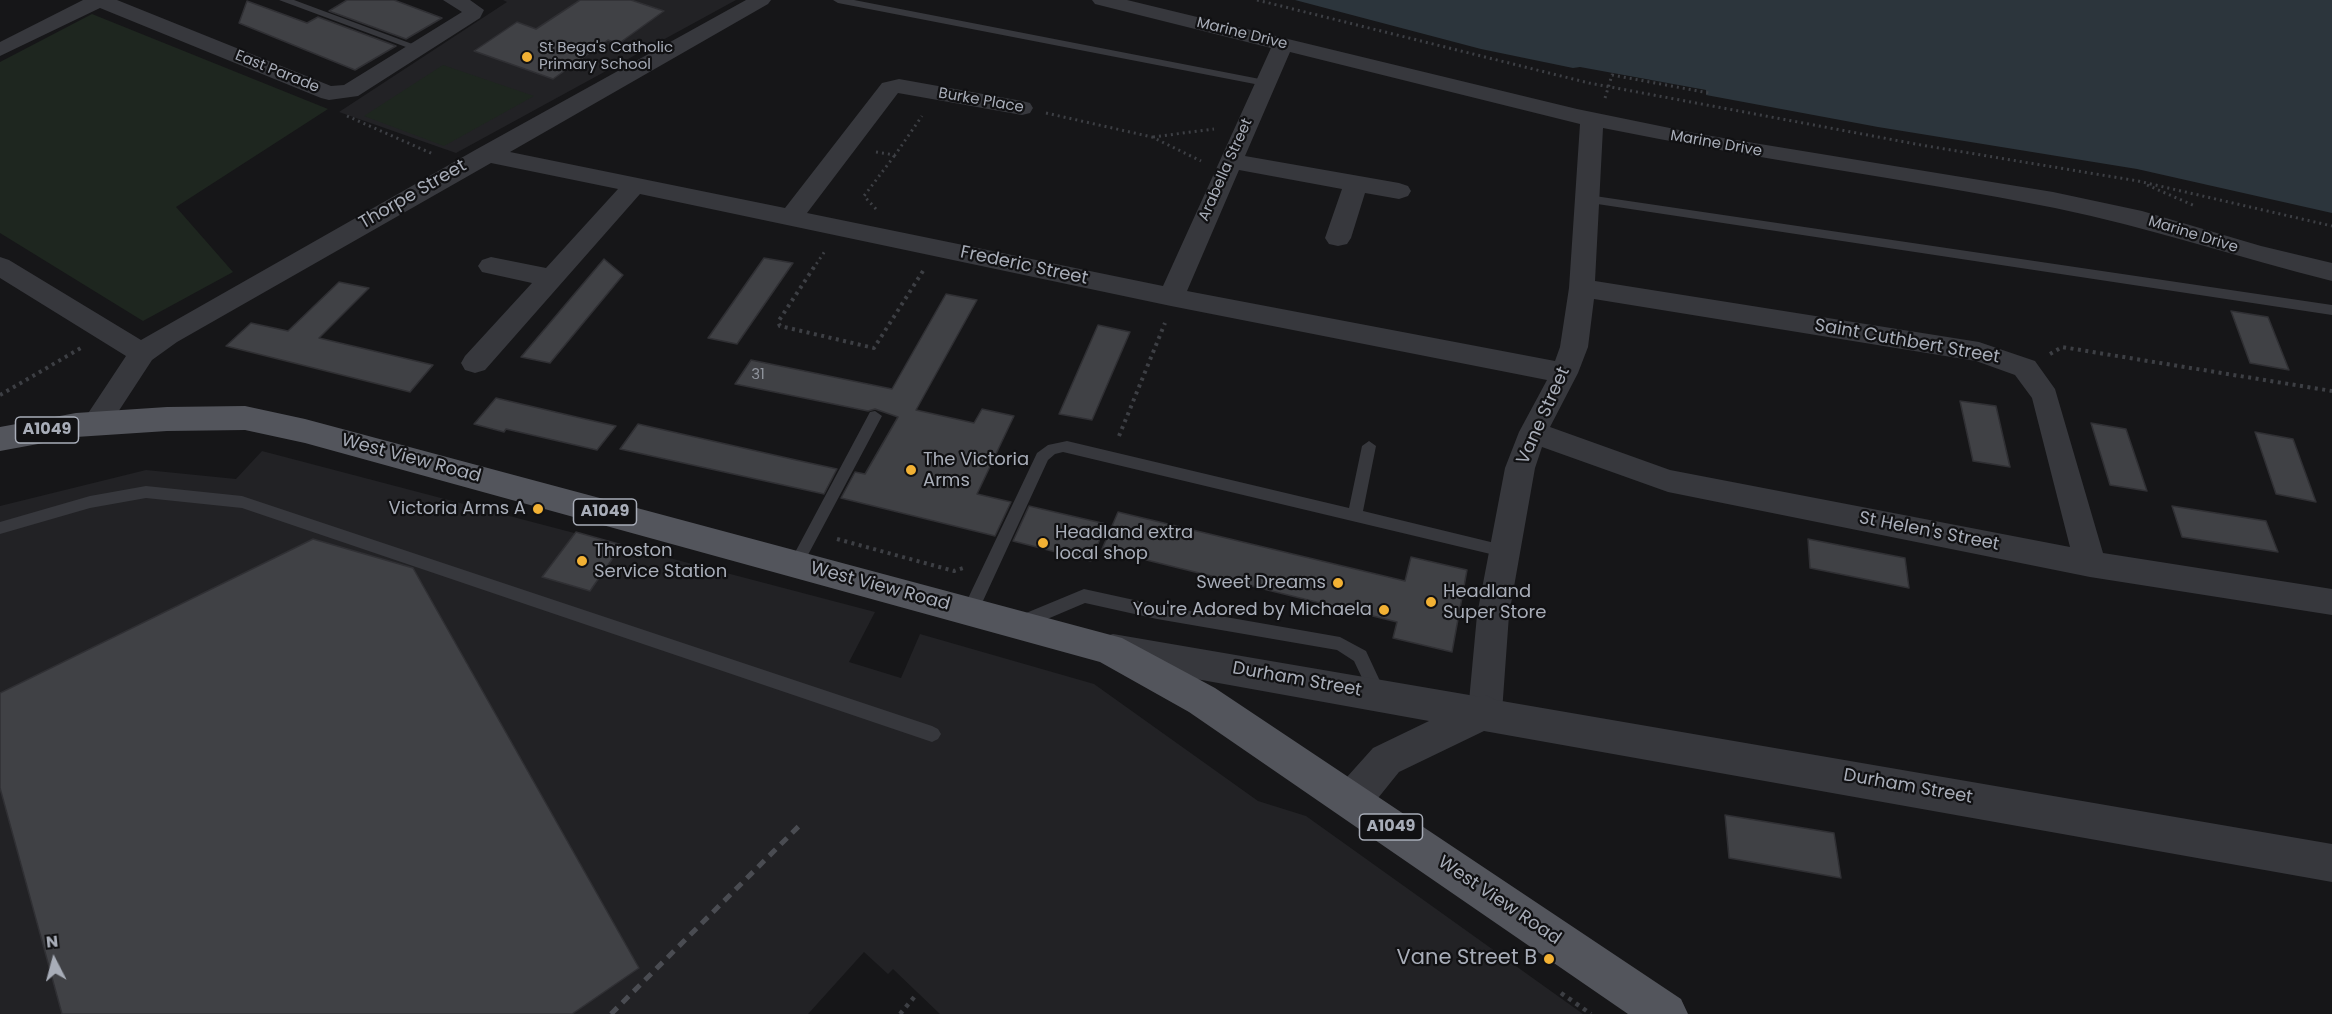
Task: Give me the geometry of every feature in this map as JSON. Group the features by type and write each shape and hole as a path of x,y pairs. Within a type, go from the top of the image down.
{"main road":[{"name":"West View Road","path":"0,439 94,424 167,419 245,418 305,431 1109,649 1202,700 1666,1014"}],"street":[{"name":"East Parade","path":"99,0 329,93 351,90 473,14 474,10 453,0"},
{"path":"0,50 99,0"},
{"name":"Thorpe Street","path":"94,424 142,353 168,335 761,0"},
{"name":"Marine Drive","path":"1102,0 1283,44 1598,110 1699,141 2053,200 2142,219 2257,254 2332,272"},
{"name":"Arabella Street","path":"1169,307 1227,167 1283,44"},
{"name":"Burke Place","path":"791,217 890,88 899,86 1022,108"},
{"name":"Vane Street","path":"1485,712 1493,615 1520,468 1533,432 1564,373 1574,346 1582,288 1588,199 1598,110"},
{"name":"Frederic Street","path":"485,154 938,248 1169,307 1564,373"},
{"path":"1227,167 1356,183 1399,191"},
{"path":"1338,238 1356,183"},
{"path":"475,363 636,184"},
{"path":"0,266 142,353"},
{"path":"491,266 552,278"},
{"name":"Saint Cuthbert Street","path":"1582,288 1979,352 2025,368 2045,396 2090,564"},
{"name":"St Helen's Street","path":"1533,432 1668,481 2090,564 2332,602"},
{"name":"Durham Street","path":"1109,649 1485,712 2332,862"},
{"path":"1352,800 1386,760 1485,712"}],"lane":[{"path":"284,0 418,48"},
{"path":"838,0 1265,83"},
{"path":"1588,199 2332,310"},
{"path":"796,564 875,416"},
{"path":"970,611 1042,457 1047,451 1056,447 1067,446 1503,551"},
{"path":"1355,514 1369,446"},
{"path":"0,528 90,502 146,492 242,502 932,734"},
{"path":"1017,624 1084,596 1157,612 1340,644 1359,656 1378,694"}],"path":[{"path":"1257,0 1609,87 1921,145 2138,181 2332,226"},
{"path":"1598,110 1612,75 1709,93"},
{"name":"Burke Place","path":"1022,108 1152,137 1227,167"},
{"path":"344,114 440,157"},
{"path":"879,235 885,220 864,196 895,156 922,115 933,117"},
{"path":"1152,137 1246,125"},
{"path":"846,146 895,156"},
{"path":"841,227 778,322 780,326 874,348 938,248"},
{"path":"1118,439 1169,307"},
{"path":"0,395 80,349 113,337"},
{"path":"2025,368 2062,347 2332,391"},
{"path":"813,532 954,571 972,565"},
{"path":"1552,987 1591,1014"},
{"path":"900,1014 916,995"}],"shaded area":[{"name":"St Bega's Catholic Primary School","path":"503,0 736,0 456,153 339,112 507,2"},
{"path":"1295,0 2332,0 2332,213 2137,169 1878,127 1706,95 1706,90 1580,67 1573,68 1481,49"},
{"path":"92,14 328,109 176,207 233,272 143,321 0,233 0,62"},
{"path":"443,65 534,96 444,146 364,116"},
{"path":"262,451 875,612 849,662 901,678 920,634 1094,684 1258,801 1306,816 1583,1014 0,1014 0,506 146,470 236,479"}],"pier":[{"path":"864,952 888,974 893,969 940,1014 808,1014"}],"building":[{"path":"347,0 394,0 442,18 406,39 329,11"},
{"path":"580,0 631,0 664,11 618,44 608,40 553,79 474,51 517,22 536,29"},
{"path":"247,1 307,23 318,17 396,46 355,70 239,23"},
{"path":"764,258 793,263 737,344 708,338"},
{"path":"604,259 623,275 550,363 521,357"},
{"path":"339,282 369,288 319,338 433,365 410,392 226,346 251,323 288,331"},
{"path":"946,294 977,300 916,410 974,423 982,409 1014,416 977,494 1011,502 995,536 841,498 855,472 865,474 898,417 875,409 868,411 735,384 751,360 892,389"},
{"path":"2231,311 2268,317 2289,370 2250,363"},
{"path":"1098,325 1130,332 1092,420 1059,414"},
{"path":"496,398 616,426 597,450 474,424"},
{"path":"1960,401 1996,406 2010,467 1973,461"},
{"path":"2091,423 2126,429 2147,491 2110,485"},
{"path":"638,424 837,469 824,494 620,449"},
{"path":"2255,432 2293,439 2316,502 2276,494"},
{"path":"1029,506 1106,524 1091,561 1013,541"},
{"path":"2172,506 2266,521 2278,552 2182,537"},
{"path":"1118,512 1405,581 1411,557 1467,570 1452,652 1393,638 1397,622 1102,549"},
{"name":"Throston Service Station","path":"576,532 622,545 590,591 542,577"},
{"path":"313,539 413,568 639,968 572,1014 62,1014 0,788 0,693"},
{"path":"1808,539 1905,558 1909,588 1810,568"},
{"path":"1725,815 1834,833 1841,878 1729,858"}],"railway":[{"path":"611,1014 799,826"}],"place":[{"name":"St Bega's Catholic Primary School","path":"527,57"},
{"name":"The Victoria Arms","path":"911,470"},
{"name":"Victoria Arms A","path":"538,509"},
{"name":"Headland extra local shop","path":"1043,543"},
{"name":"Throston Service Station","path":"582,561"},
{"name":"Sweet Dreams","path":"1338,583"},
{"name":"Headland Super Store","path":"1431,602"},
{"name":"You're Adored by Michaela","path":"1384,610"},
{"name":"Vane Street B","path":"1549,959"}]}
